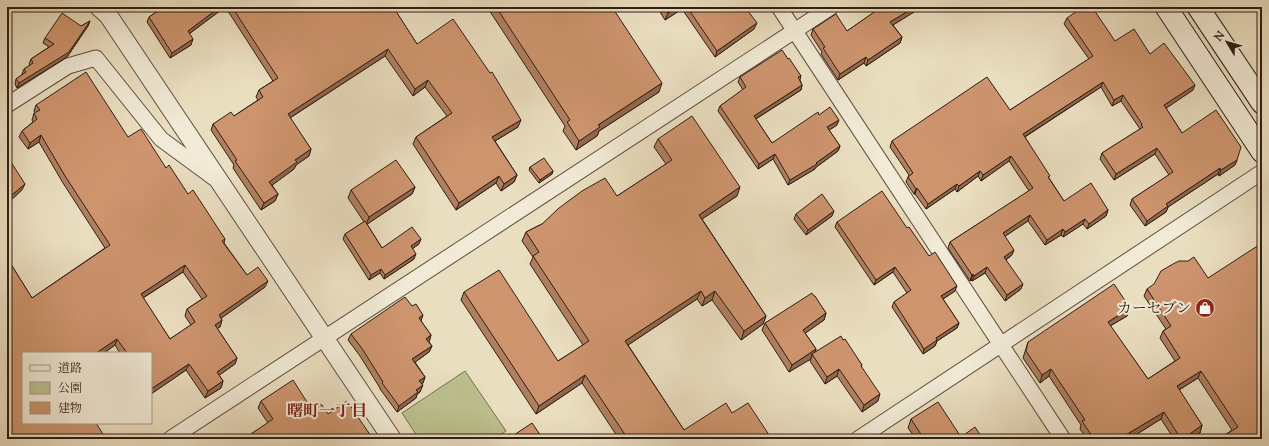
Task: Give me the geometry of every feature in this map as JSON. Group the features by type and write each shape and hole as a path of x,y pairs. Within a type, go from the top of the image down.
{"main road":[{"path":"1166,7 1262,152"},
{"path":"1198,7 1262,102"}],"street":[{"path":"779,7 1063,439"},
{"path":"170,439 831,7"},
{"path":"109,10 220,182 392,439"},
{"path":"7,105 68,66 96,58 161,139 220,182"},
{"path":"858,439 1262,172"}],"green space":[{"path":"465,371 506,431 494,439 419,439 402,413"}],"building":[{"path":"164,7 220,7 188,31 193,39 172,53 149,17"},
{"path":"232,7 396,7 394,8 417,44 453,19 490,73 492,72 521,120 492,137 517,175 504,184 499,176 459,203 416,137 452,113 428,80 415,89 388,49 288,114 311,149 295,160 297,162 269,182 278,194 264,203 235,161 237,160 213,124 231,112 234,116 263,97 259,90 278,78"},
{"path":"496,7 612,7 662,83 598,125 600,127 579,141 567,122 570,120"},
{"path":"663,7 677,7 668,13"},
{"path":"687,7 745,7 757,23 717,51"},
{"path":"879,7 915,7 890,22 902,37 868,60 866,57 840,74 823,48 825,47 813,29 836,14 847,31 880,8"},
{"path":"1083,7 1092,7 1115,41 1134,29 1150,54 1164,43 1195,85 1164,105 1182,133 1216,110 1241,147 1237,160 1221,170 1220,168 1166,204 1168,206 1147,221 1132,199 1173,172 1157,148 1116,174 1102,153 1143,127 1123,95 1114,100 1103,82 1023,134 1064,201 1091,183 1108,210 1089,224 1085,219 1065,232 1063,229 1047,240 1030,215 1003,233 1014,250 1004,257 1023,284 1007,295 987,267 974,276 973,274 972,275 950,242 1033,188 1011,156 983,175 980,171 959,186 957,184 928,204 908,177 913,173 892,141 987,77 1010,110 1093,56 1067,18"},
{"path":"62,13 81,26 90,21 69,52 19,83 16,79 26,72 24,69 33,63 31,59 54,44 45,38"},
{"path":"782,50 801,76 798,77 802,85 754,116 772,143 818,112 819,115 830,107 839,120 827,127 840,146 816,163 817,164 790,180 775,154 759,164 720,106 746,87 740,77"},
{"path":"86,72 128,137 141,129 166,168 169,165 188,194 193,190 225,239 222,241 247,275 258,267 268,281 219,315 222,320 215,325 237,358 217,372 223,381 208,391 189,364 152,388 152,352 126,352 117,339 98,352 22,352 22,424 97,424 106,439 7,439 7,406 11,403 7,397 7,258 32,298 110,245 65,176 41,135 30,143 22,131 37,119 34,113 40,110 36,105","holes":["185,265 207,296 187,309 195,322 170,339 141,294"]},
{"path":"692,116 740,187 699,215 766,316 744,331 715,291 705,298 701,291 625,341 684,430 726,403 732,413 748,403 771,439 628,439 585,375 539,406 464,292 499,270 558,361 589,341 533,256 539,252 526,232 542,224 559,208 582,191 605,178 617,196 672,160 658,139"},
{"path":"7,157 25,184 7,199"},
{"path":"544,158 553,171 540,180 530,167"},
{"path":"396,160 415,187 369,217 351,190"},
{"path":"882,191 907,228 909,227 929,256 935,252 957,286 941,296 959,323 936,338 937,340 924,349 894,302 911,290 895,267 876,280 837,222"},
{"path":"822,194 834,211 808,230 796,214"},
{"path":"365,221 382,248 412,227 421,239 411,246 416,254 385,275 381,269 371,275 345,234"},
{"path":"1262,243 1262,439 1228,439 1225,435 1238,427 1201,371 1177,386 1202,425 1183,439 1181,439 1164,412 1119,439 1094,439 1082,421 1085,420 1051,369 1042,375 1026,351 1028,342 1114,284 1130,308 1108,322 1148,379 1180,358 1163,331 1171,326 1147,289 1154,284 1161,271 1179,261 1188,261 1194,257 1208,278"},
{"path":"812,293 826,313 803,330 816,349 792,365 765,323"},
{"path":"405,297 412,306 416,304 423,315 419,318 431,335 426,339 432,346 412,359 425,377 419,381 423,385 416,390 418,392 399,406 382,383 383,382 363,350 351,334"},
{"path":"841,336 843,340 845,339 880,394 864,405 839,369 827,377 812,354"},
{"path":"293,380 312,410 321,404 328,414 347,401 373,439 254,439 251,434 273,419 261,401"},
{"path":"938,402 961,437 975,427 983,439 924,439 911,419"},
{"path":"532,423 543,439 508,439"},
{"path":"561,435 564,439 556,439"}],"place":[{"name":"カーセブン","path":"1205,308"}],"district":[{"name":"曙町一丁目","path":"327,410"}]}
